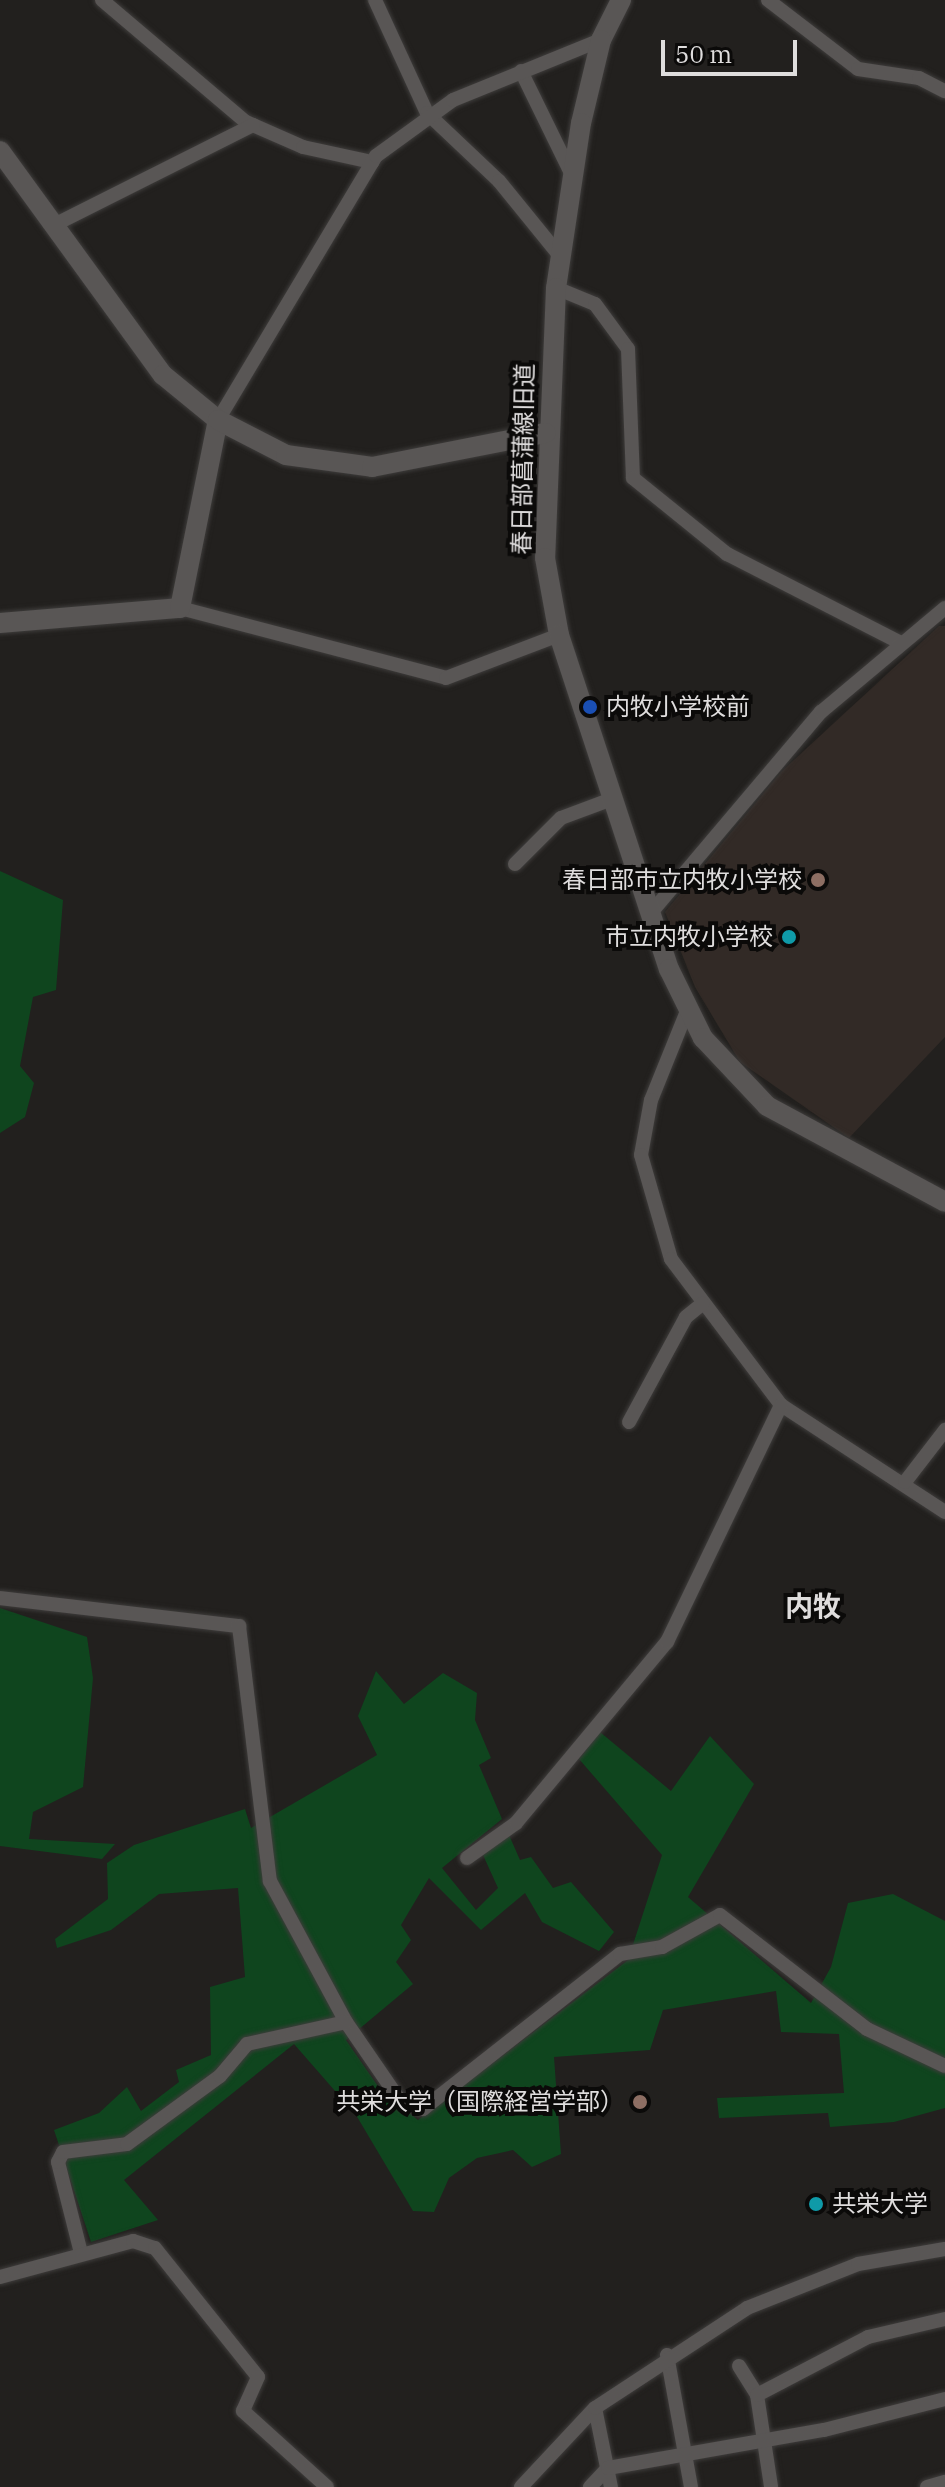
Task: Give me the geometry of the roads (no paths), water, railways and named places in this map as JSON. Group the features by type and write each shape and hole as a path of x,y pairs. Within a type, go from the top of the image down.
{"street":[{"path":"102,0 253,125 303,147 372,162"},
{"path":"375,0 427,113 499,181 560,256"},
{"name":"春日部菖蒲線旧道","path":"621,0 601,40 571,173 556,288 546,433 545,558 559,635 650,914 687,1011 719,1059 767,1106 945,1202"},
{"path":"768,0 858,69 919,78 945,91"},
{"path":"180,608 218,420 372,162 427,113 601,40"},
{"path":"521,71 571,173"},
{"path":"52,226 253,125"},
{"path":"0,151 163,375 218,420 286,455 372,467 546,433"},
{"path":"556,288 595,304 628,349 633,478 727,554 901,643"},
{"path":"0,623 180,608 446,678 559,635"},
{"path":"650,914 821,712 944,610"},
{"path":"515,864 561,818 612,799"},
{"path":"687,1011 651,1100 641,1155 671,1259 781,1405 905,1482 945,1512"},
{"path":"629,1422 686,1317 702,1304"},
{"path":"467,1858 516,1823 667,1642 781,1405"},
{"path":"905,1482 945,1430"},
{"path":"0,1598 239,1626 270,1881 346,2022 401,2102 423,2109 620,1954 662,1947 720,1915 867,2029 945,2066"},
{"path":"81,2253 58,2162 63,2152 127,2144 220,2076 247,2044 346,2022"},
{"path":"0,2277 133,2241 155,2248 258,2377 243,2411 327,2487"},
{"path":"521,2487 595,2408 667,2355 798,2285 923,2248 945,2249"},
{"path":"757,2395 868,2337 945,2319"},
{"path":"667,2355 691,2487"},
{"path":"739,2366 757,2395 771,2487"},
{"path":"590,2487 608,2468 763,2440 945,2399"},
{"path":"595,2408 611,2487"},
{"path":"927,2487 945,2482"}],"place":[{"name":"内牧小学校前","path":"590,707"},
{"name":"春日部市立内牧小学校","path":"818,880"},
{"name":"市立内牧小学校","path":"789,937"},
{"name":"共栄大学（国際経営学部）","path":"640,2102"},
{"name":"共栄大学","path":"816,2204"}],"district":[{"name":"内牧","path":"813,1606"}]}
